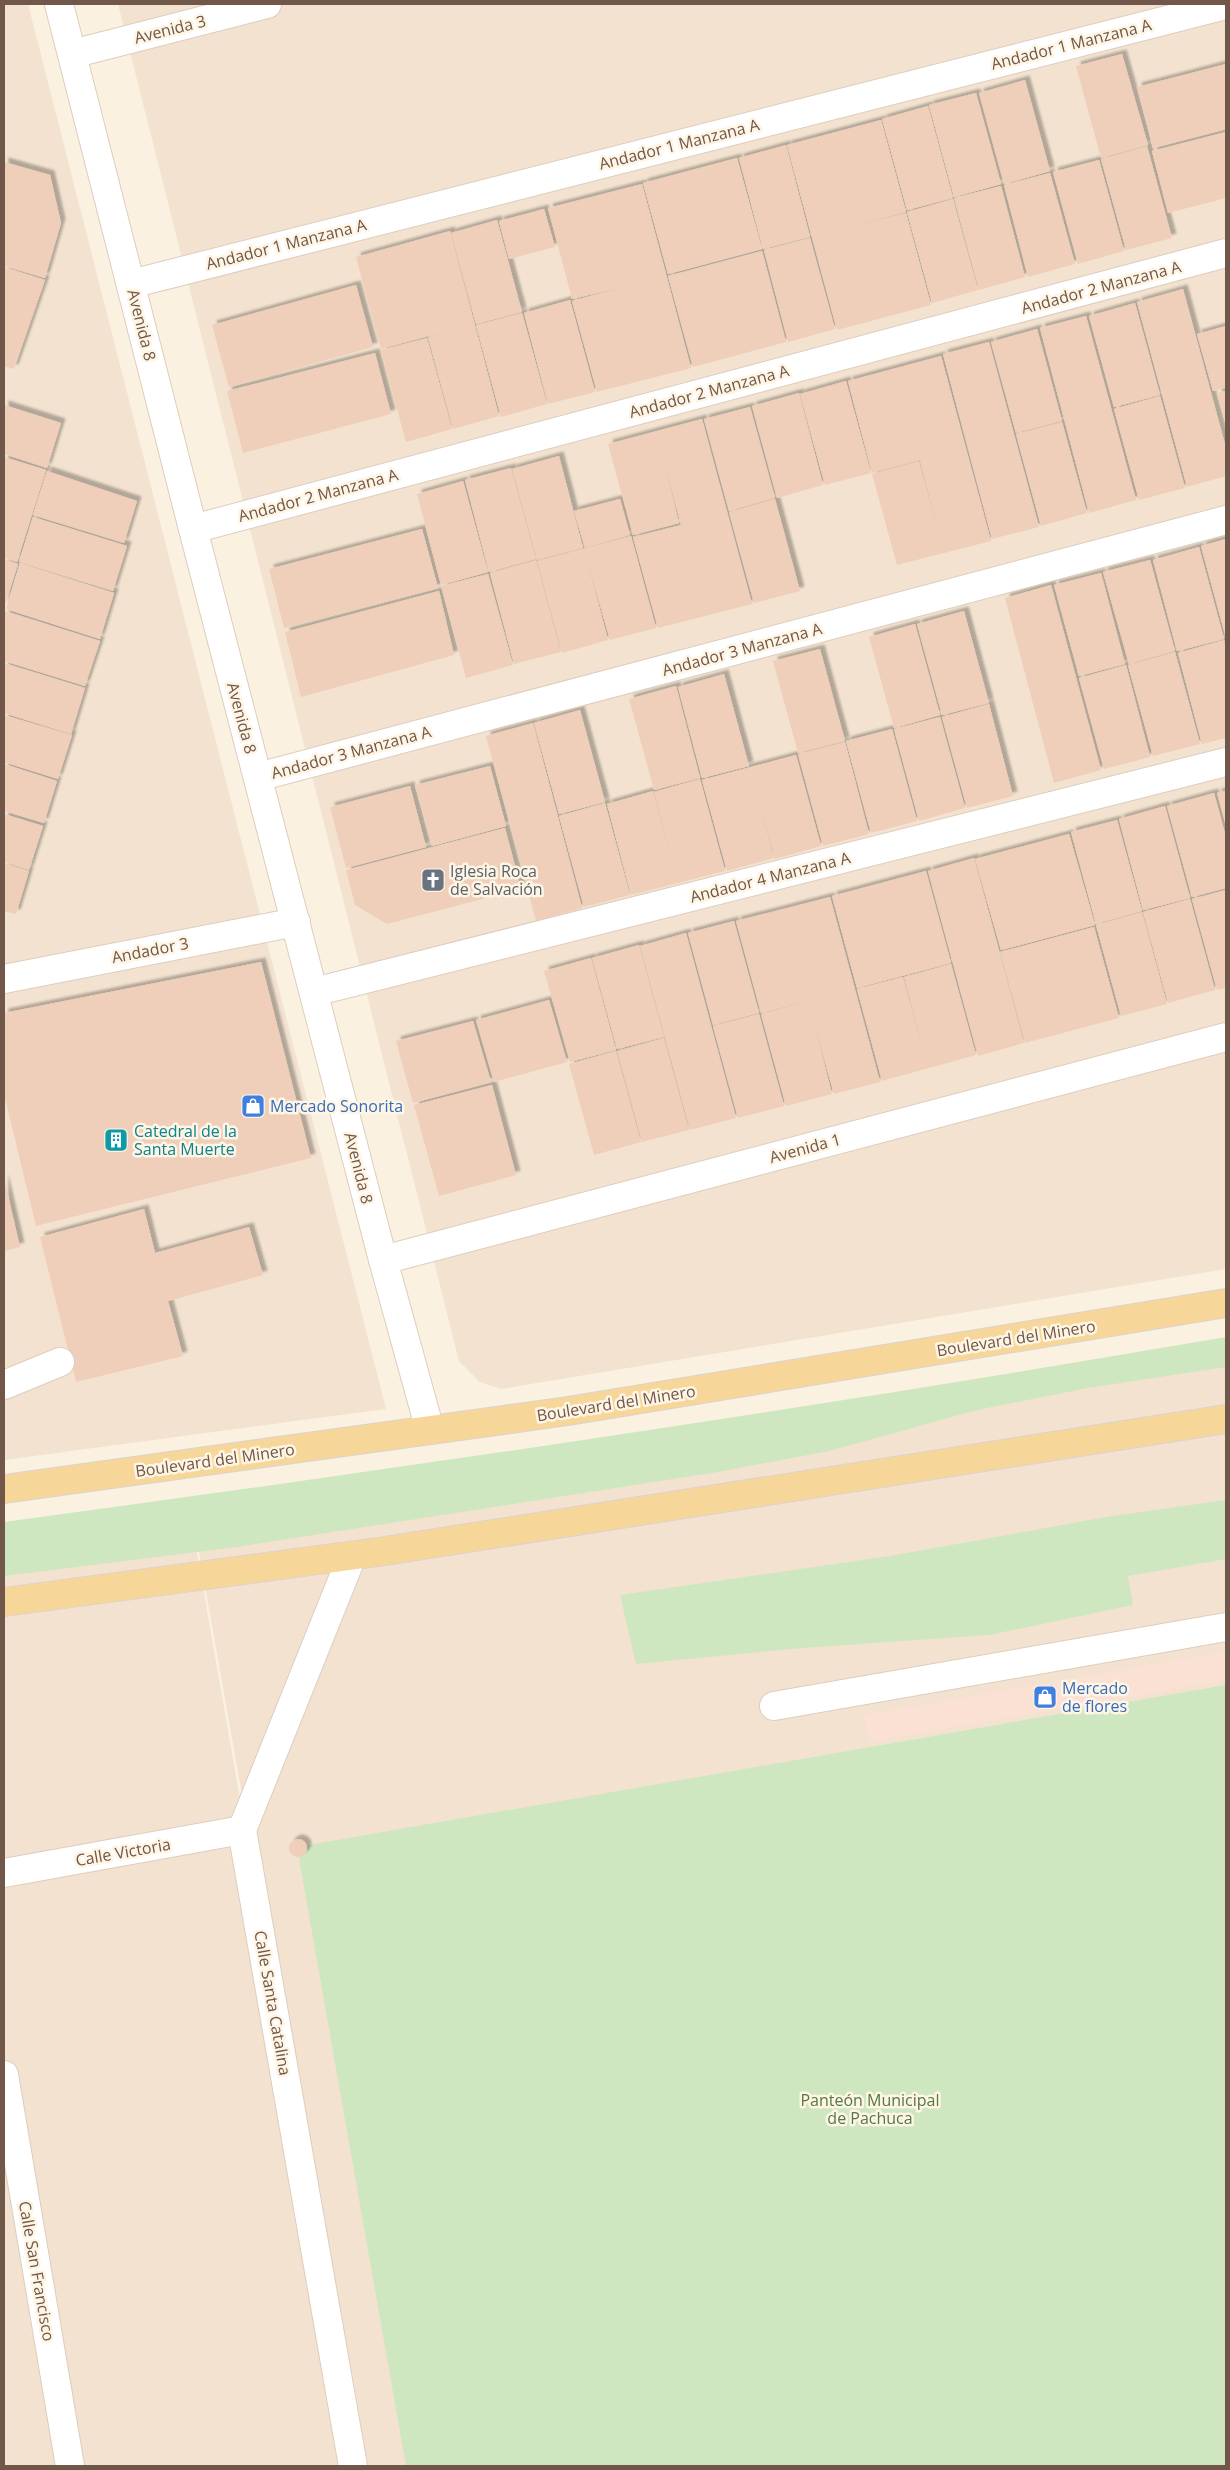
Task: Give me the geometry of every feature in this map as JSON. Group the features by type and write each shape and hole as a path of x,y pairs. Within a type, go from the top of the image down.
{"main road":[{"name":"Boulevard del Minero","path":"4,1489 577,1409 1226,1303"},
{"path":"4,1602 352,1556 1226,1419"}],"street":[{"name":"Avenida 8","path":"59,4 383,1260 430,1430"},
{"name":"Avenida 3","path":"72,54 267,4"},
{"name":"Andador 1 Manzana A","path":"132,284 1226,5"},
{"name":"Andador 2 Manzana A","path":"193,529 1226,254"},
{"name":"Andador 3 Manzana A","path":"258,777 1226,520"},
{"name":"Andador 4 Manzana A","path":"314,992 1226,762"},
{"name":"Andador 3","path":"4,979 296,922"},
{"name":"Avenida 1","path":"383,1260 1226,1037"},
{"path":"4,1385 60,1362"},
{"path":"242,1830 352,1556"},
{"path":"774,1706 1226,1627"},
{"name":"Calle Victoria","path":"4,1873 242,1830"},
{"name":"Calle Santa Catalina","path":"242,1830 353,2466"},
{"name":"Calle San Francisco","path":"4,2075 70,2466"}],"shaded area":[{"path":"4,4 28,4 386,1409 4,1460"},
{"path":"118,4 1226,4 1226,1269 501,1389 480,1382 459,1361"},
{"name":"Panteón Municipal de Pachuca","path":"1226,1361 1226,2466 361,2466 194,1524"},
{"path":"192,1524 245,1828 4,1870 4,1549"},
{"name":"Mercado de flores","path":"1226,1651 1226,1680 869,1742 863,1715"},
{"path":"246,1830 360,2466 4,2466 4,1871"}],"green space":[{"path":"1226,1337 1226,1367 1088,1388 977,1410 829,1451 718,1472 237,1547 4,1576 4,1522 310,1480 769,1412"},
{"path":"1226,1500 1226,1559 1128,1576 1133,1605 989,1635 802,1648 636,1664 620,1595 890,1556 1106,1517"},
{"name":"Panteón Municipal de Pachuca","path":"1226,1685 1226,2466 406,2466 297,1847"}],"building":[{"path":"1122,54 1148,145 1101,158 1076,66"},
{"path":"1226,64 1226,129 1153,148 1137,87"},
{"path":"1025,80 1050,171 1004,184 979,93"},
{"path":"976,93 1001,184 954,197 929,105"},
{"path":"928,106 953,198 907,210 882,119"},
{"path":"881,120 906,212 858,225 906,213 931,305 837,330 787,145"},
{"path":"1226,132 1226,198 1168,213 1152,151"},
{"path":"786,145 810,237 763,249 739,158"},
{"path":"1147,146 1172,238 1126,250 1101,159"},
{"path":"737,158 762,249 668,274 643,183"},
{"path":"1099,160 1124,251 1078,264 1053,172"},
{"path":"4,162 50,175 61,223 45,278 4,266"},
{"path":"1050,173 1075,264 1028,277 1004,185"},
{"path":"642,184 691,368 597,392 572,301 619,288 572,299 548,208"},
{"path":"1001,186 1025,277 979,290 954,198"},
{"path":"953,199 978,290 932,303 907,212"},
{"path":"544,209 555,247 509,259 499,221"},
{"path":"497,220 522,312 476,324 451,233"},
{"path":"450,231 499,416 453,429 428,337 440,333 381,349 356,257"},
{"path":"810,238 835,329 788,342 764,250"},
{"path":"762,251 786,342 693,367 668,276"},
{"path":"4,267 45,280 14,369 4,366"},
{"path":"356,285 373,347 229,387 212,325"},
{"path":"1183,289 1226,448 1226,476 1187,487 1137,302"},
{"path":"570,300 595,392 548,404 524,313"},
{"path":"1135,303 1160,395 1114,407 1089,316"},
{"path":"522,313 547,404 501,417 476,325"},
{"path":"1086,316 1136,500 1089,513 1040,328"},
{"path":"1226,326 1226,387 1213,391 1197,334"},
{"path":"1037,329 1062,421 1016,433 991,342"},
{"path":"427,338 452,429 406,442 381,350"},
{"path":"989,342 1039,527 992,539 943,354"},
{"path":"375,353 391,414 243,453 227,391"},
{"path":"941,356 991,541 897,565 872,474 919,461 941,542 920,460 872,473 848,381"},
{"path":"846,381 871,473 825,485 800,394"},
{"path":"1226,391 1226,424 1217,393"},
{"path":"799,393 823,485 777,498 752,406"},
{"path":"1160,396 1185,488 1139,500 1114,409"},
{"path":"4,405 61,423 47,468 4,454"},
{"path":"750,407 775,498 729,511 704,419"},
{"path":"702,419 752,604 658,628 633,537 681,525 664,462 679,523 633,535 608,444"},
{"path":"1062,422 1087,513 1041,526 1016,434"},
{"path":"559,456 583,548 537,560 512,469"},
{"path":"4,457 46,470 17,562 4,558"},
{"path":"511,468 536,559 489,572 465,480"},
{"path":"47,471 137,501 124,543 33,515"},
{"path":"463,481 488,572 441,585 417,494"},
{"path":"620,499 630,535 585,548 574,511"},
{"path":"775,499 800,591 754,603 729,512"},
{"path":"33,517 127,546 113,591 19,562"},
{"path":"422,529 438,588 284,628 269,569"},
{"path":"631,536 656,628 610,640 587,560 608,640 562,653 537,561"},
{"path":"1226,539 1226,638 1201,546"},
{"path":"1199,547 1224,639 1177,651 1153,560"},
{"path":"4,559 18,564 4,608"},
{"path":"536,560 561,652 514,664 490,573"},
{"path":"1150,560 1175,651 1129,664 1103,572"},
{"path":"20,563 114,593 100,639 6,609"},
{"path":"1101,573 1125,664 1079,676 1054,585"},
{"path":"488,574 513,665 466,678 441,586"},
{"path":"1051,585 1101,770 1054,783 1005,598"},
{"path":"439,591 454,655 301,697 285,632"},
{"path":"5,611 100,641 85,686 4,661"},
{"path":"964,611 989,703 942,715 917,624"},
{"path":"915,624 940,715 894,728 869,637"},
{"path":"1224,640 1226,649 1226,738 1202,744 1178,653"},
{"path":"820,649 845,741 798,753 773,661"},
{"path":"1175,652 1200,744 1153,756 1128,665"},
{"path":"4,663 85,688 71,734 4,713"},
{"path":"1126,665 1150,757 1104,769 1079,678"},
{"path":"724,674 749,766 702,778 678,687"},
{"path":"676,686 700,778 654,790 629,699"},
{"path":"989,704 1013,796 967,808 942,717"},
{"path":"580,710 605,802 559,814 534,723"},
{"path":"4,715 72,735 58,779 4,762"},
{"path":"940,717 965,808 919,821 894,729"},
{"path":"533,723 582,908 536,921 486,736"},
{"path":"892,729 917,821 871,833 846,741"},
{"path":"845,742 869,834 823,846 798,754"},
{"path":"796,755 821,846 775,859 757,793 774,858 727,871 702,780"},
{"path":"4,764 57,781 44,823 4,811"},
{"path":"490,766 506,826 432,846 415,785"},
{"path":"700,779 725,871 631,895 607,804 653,791 671,858 654,792"},
{"path":"410,786 426,847 346,868 330,807"},
{"path":"1226,791 1226,826 1217,793"},
{"path":"1214,793 1226,837 1226,888 1192,897 1167,806"},
{"path":"605,803 630,895 584,907 559,816"},
{"path":"1165,806 1190,898 1143,910 1119,819"},
{"path":"4,814 43,826 29,870 4,862"},
{"path":"1117,820 1142,911 1096,924 1071,832"},
{"name":"Iglesia Roca de Salvación","path":"505,828 521,889 387,924 355,905 346,870"},
{"path":"1069,834 1095,925 1001,950 975,859"},
{"path":"974,858 1024,1043 978,1056 928,871"},
{"path":"4,863 29,871 16,914 4,911"},
{"path":"926,871 951,963 857,988 832,896"},
{"path":"1226,890 1226,988 1217,990 1192,899"},
{"path":"830,897 880,1082 834,1094 815,1027 832,1094 786,1106 761,1014 808,1001 761,1013 736,921"},
{"path":"1190,899 1215,990 1168,1003 1143,912"},
{"path":"1142,912 1167,1004 1121,1016 1096,925"},
{"path":"734,921 759,1013 713,1025 688,933"},
{"path":"1094,927 1119,1018 1025,1043 1000,952"},
{"path":"686,933 736,1118 690,1130 640,946"},
{"path":"639,945 664,1037 617,1049 592,958"},
{"path":"591,958 616,1050 570,1062 544,971"},
{"path":"261,962 311,1158 36,1226 4,1094 4,1013"},
{"path":"951,964 976,1055 882,1081 857,989 903,977 925,1057 904,977"},
{"path":"549,1000 567,1062 494,1082 476,1020"},
{"path":"759,1014 784,1106 738,1118 713,1026"},
{"path":"473,1021 491,1082 413,1103 396,1041"},
{"path":"664,1038 689,1130 642,1142 617,1051"},
{"path":"616,1051 641,1142 594,1155 569,1064"},
{"path":"492,1085 516,1175 439,1196 414,1105"},
{"path":"4,1179 20,1247 4,1251"},
{"path":"144,1209 155,1253 249,1227 263,1275 168,1301 183,1356 76,1382 40,1237"},
{"path":"298,1839 304,1842 307,1848 304,1854 298,1857 292,1854 289,1848 292,1842"}],"place":[{"name":"Iglesia Roca de Salvación","path":"433,880"},
{"name":"Mercado Sonorita","path":"253,1106"},
{"name":"Catedral de la Santa Muerte","path":"116,1140"},
{"name":"Mercado de flores","path":"1045,1697"}]}
